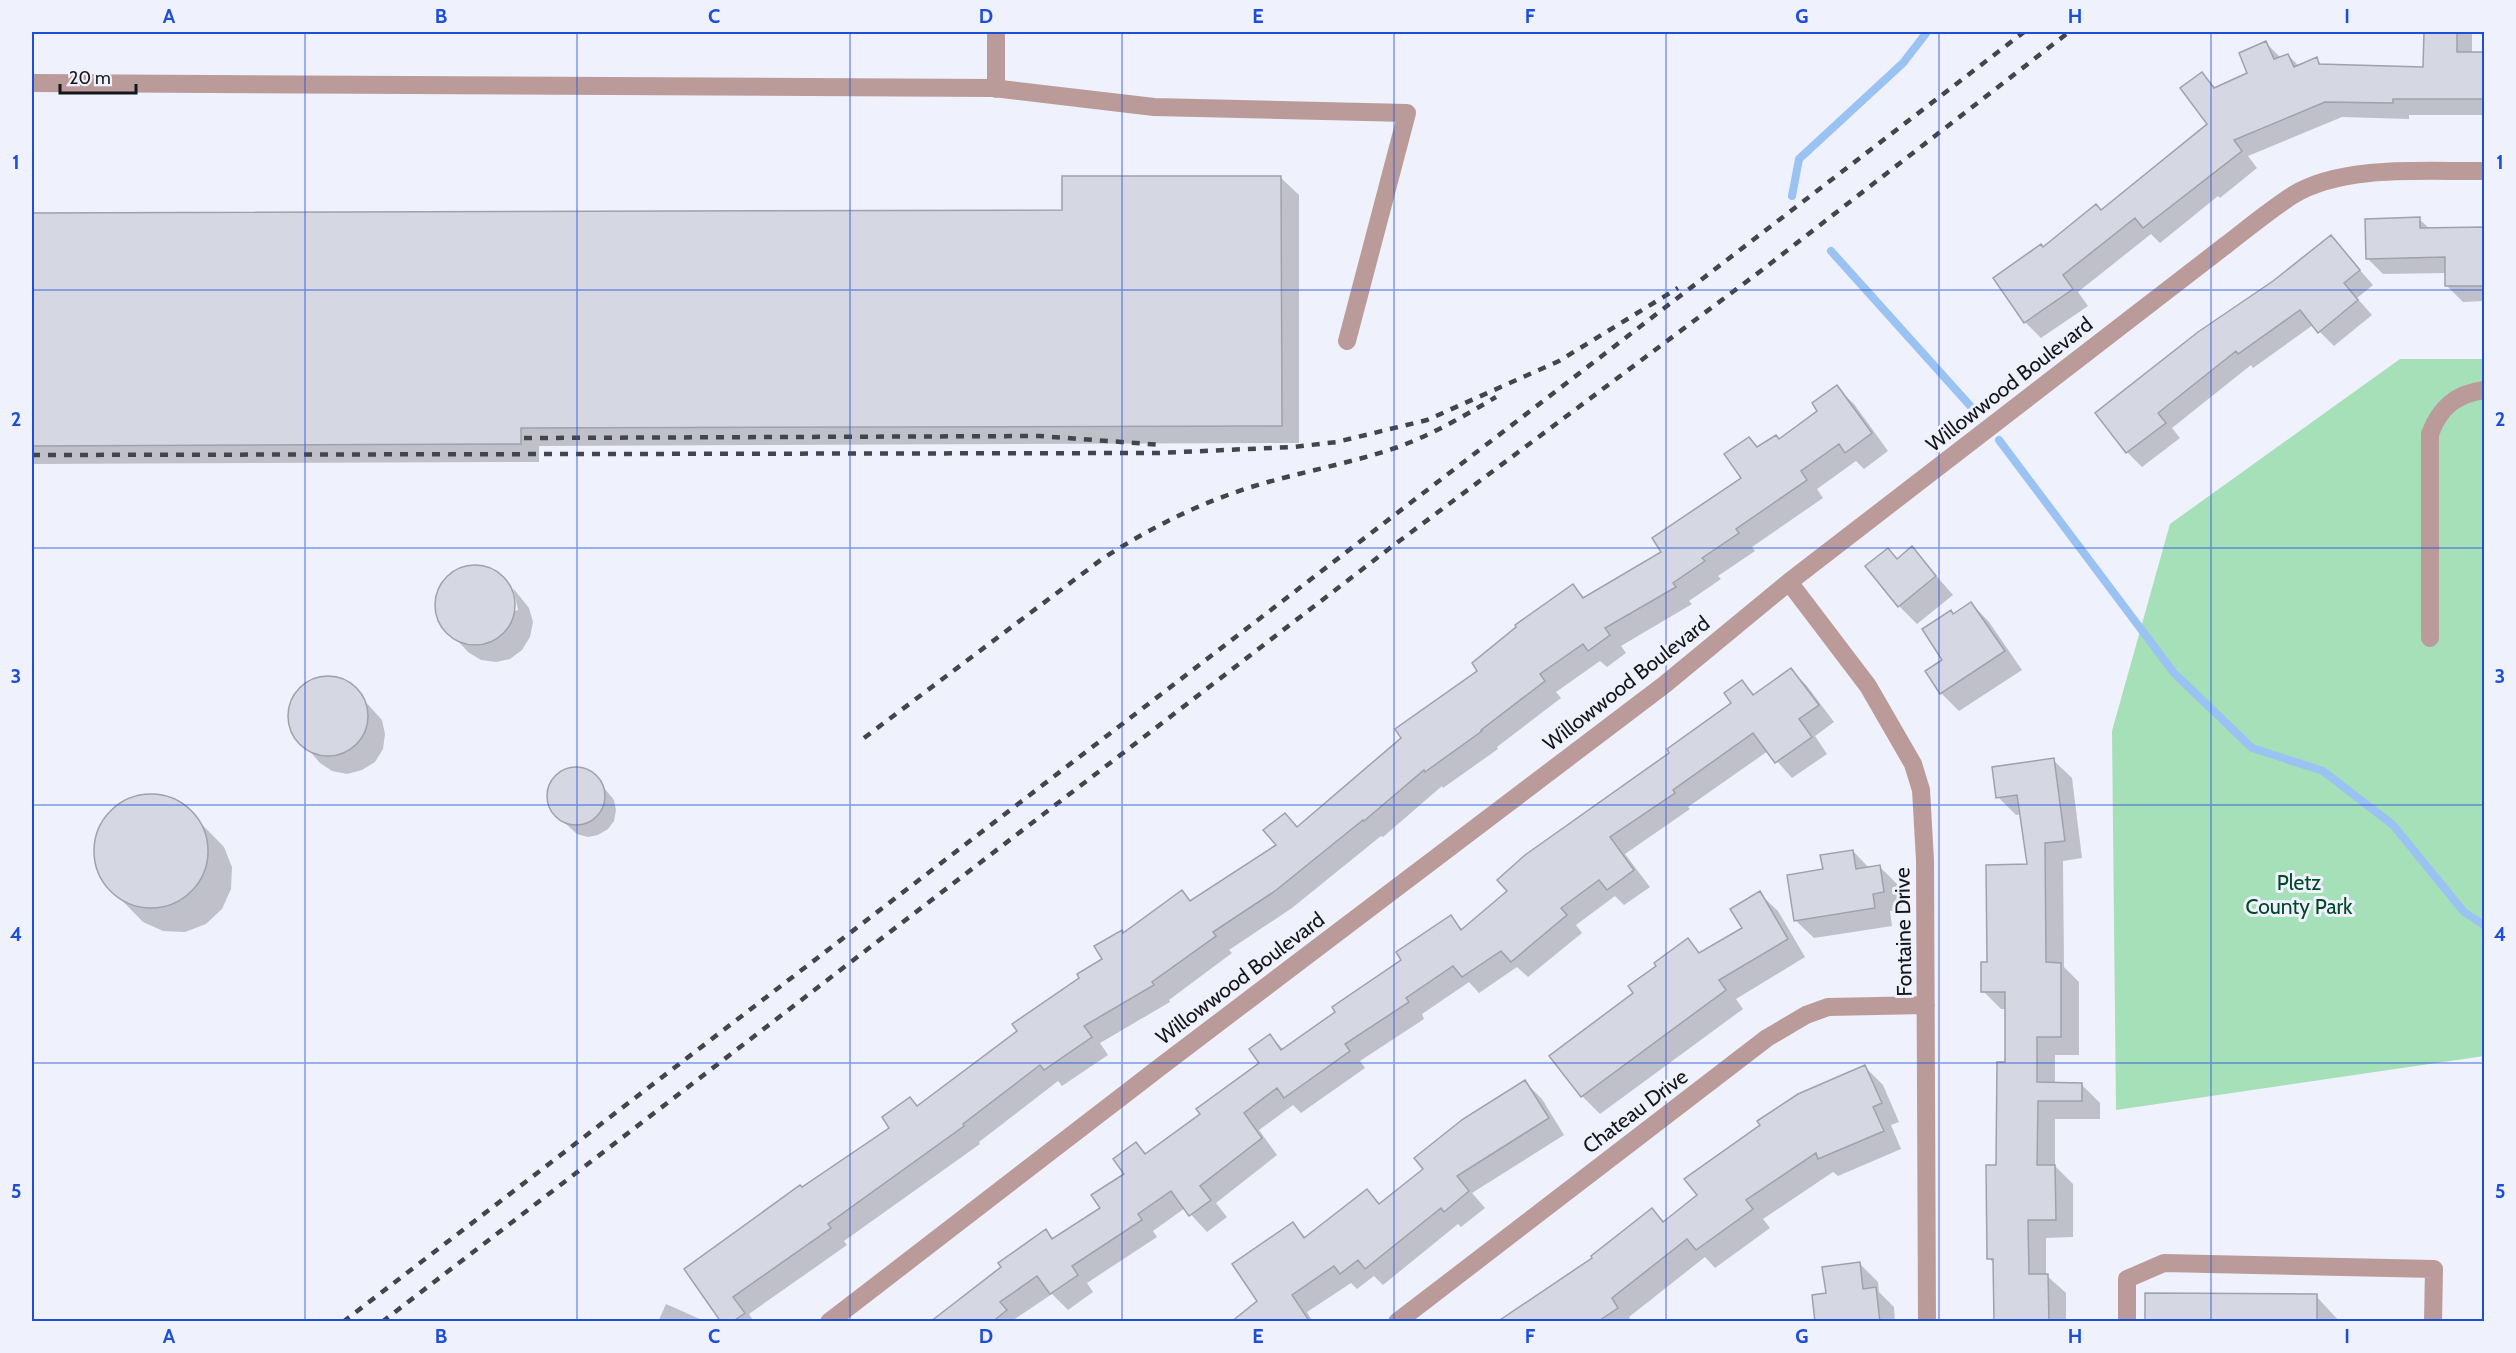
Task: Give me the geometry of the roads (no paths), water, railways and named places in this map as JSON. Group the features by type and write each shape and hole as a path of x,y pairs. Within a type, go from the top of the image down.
{"street":[{"path":"996,32 996,88"},
{"path":"32,82 996,88 1154,107 1407,112 1347,341"},
{"name":"Willowwood Boulevard","path":"829,1322 1164,1064 1664,685 1789,582 2295,194 2343,176 2392,172 2484,171"},
{"path":"2430,638 2430,434 2436,417 2447,404 2463,394 2484,390"},
{"name":"Fontaine Drive","path":"1789,582 1868,686 1913,764 1921,790 1925,860 1923,913 1926,1005 1927,1322"},
{"name":"Chateau Drive","path":"1397,1322 1767,1038 1791,1023 1828,1007 1926,1005"},
{"path":"2127,1322 2127,1280 2164,1263 2434,1269 2433,1322"}],"waterway":[{"path":"1792,196 1799,159 1903,63 1927,32"},
{"path":"1831,251 1974,410"},
{"path":"1999,440 2174,673 2252,748 2323,771 2393,825 2464,912 2484,925"}],"railway":[{"path":"343,1322 2024,32"},
{"path":"382,1322 1390,548 1762,270 2069,32"},
{"path":"32,455 1158,453 1293,447 1337,442 1427,420 1559,361 1678,288"},
{"path":"864,738 1102,559 1136,538 1189,511 1245,489 1395,448 1421,438 1496,397"},
{"path":"524,438 1039,436 1163,445"}],"park label":[{"name":"Pletz County Park","path":"2299,894"}]}
